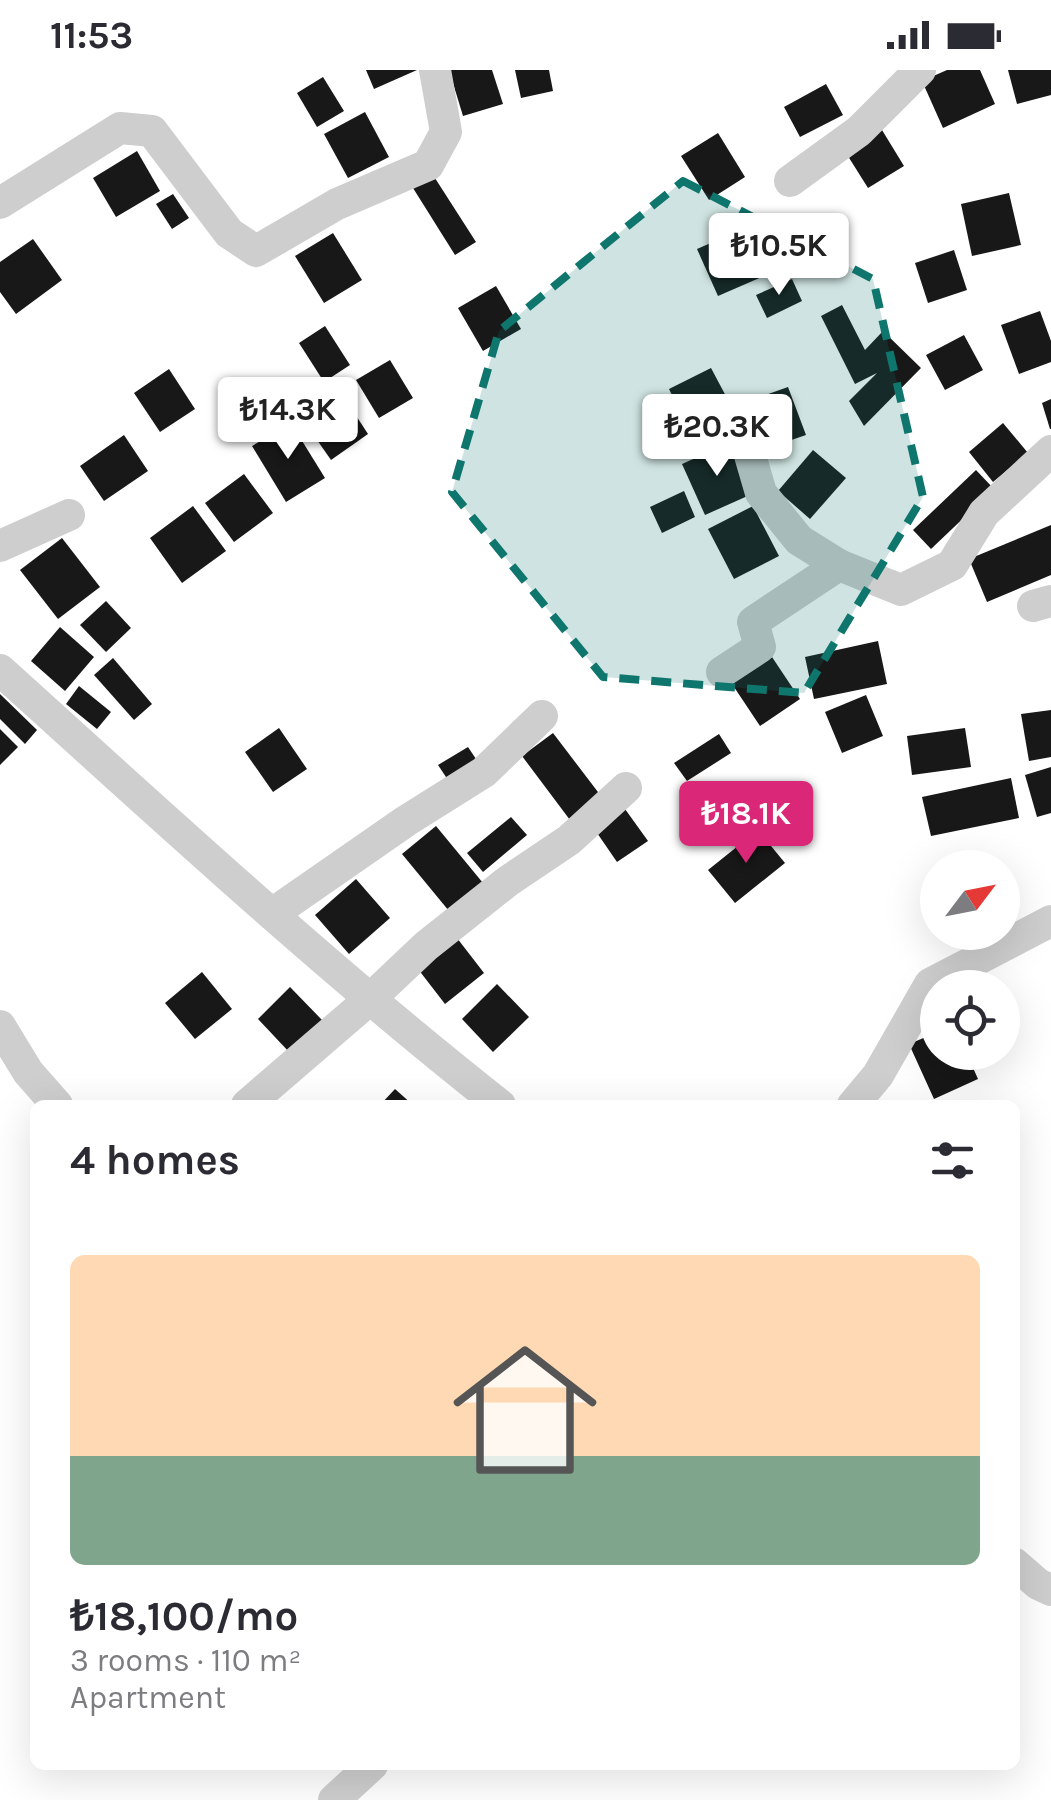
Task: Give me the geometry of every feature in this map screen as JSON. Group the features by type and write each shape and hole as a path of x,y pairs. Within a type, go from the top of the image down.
{"street":[{"path":"0,203 120,128 152,132 229,233 256,251 337,204 428,164 446,132 435,70"},
{"path":"790,180 859,132 920,70"},
{"path":"738,414 760,493 799,540 839,566 901,590 952,565 984,513 1051,451"},
{"path":"0,546 69,515"},
{"path":"722,672 760,648 754,622 839,566"},
{"path":"0,670 370,1000 494,1100"},
{"path":"272,914 484,772 542,716"},
{"path":"254,1100 426,946 508,881 570,840 626,788"},
{"path":"857,1100 878,1074 930,984 1051,920"},
{"path":"0,1026 28,1072 53,1100"},
{"path":"1020,1568 1051,1590"},
{"path":"334,1800 367,1770"}],"highlighted area":[{"path":"683,181 873,279 923,497 804,693 603,677 452,492 499,331"}],"building":[{"path":"366,70 417,70 374,89"},
{"path":"449,70 492,70 503,104 463,116"},
{"path":"515,70 549,70 553,91 521,98"},
{"path":"947,70 980,70 995,104 943,128 922,81"},
{"path":"1008,70 1051,70 1051,95 1017,104"},
{"path":"323,77 344,111 317,127 297,93"},
{"path":"826,84 843,115 800,137 784,107"},
{"path":"365,112 389,157 348,178 324,134"},
{"path":"882,130 904,166 868,188 846,153"},
{"path":"718,133 745,177 709,200 681,156"},
{"path":"137,151 160,191 116,217 93,178"},
{"path":"433,175 476,242 455,255 413,188"},
{"path":"1009,193 1021,245 972,256 961,204"},
{"path":"173,194 189,218 172,229 156,204"},
{"path":"766,219 787,266 718,296 697,249"},
{"path":"333,233 362,280 324,303 295,256"},
{"path":"33,239 62,280 16,314 0,292 0,262"},
{"path":"954,250 967,290 928,303 915,263"},
{"path":"792,279 802,301 767,318 756,295"},
{"path":"496,286 521,329 483,351 458,308"},
{"path":"842,305 865,350 883,331 921,368 864,426 849,401 877,373 855,384 821,316"},
{"path":"1040,311 1051,341 1051,362 1019,374 1001,325"},
{"path":"325,326 350,365 324,382 299,343"},
{"path":"964,335 983,370 945,390 926,355"},
{"path":"390,360 413,398 379,418 356,380"},
{"path":"711,368 728,400 685,422 669,389"},
{"path":"169,369 195,409 160,432 134,393"},
{"path":"788,387 806,435 771,447 754,399"},
{"path":"1051,399 1051,429 1050,429 1042,403"},
{"path":"353,411 368,434 331,460 315,437"},
{"path":"720,419 726,439 680,454 673,434"},
{"path":"291,423 325,478 286,502 252,446"},
{"path":"1003,423 1028,453 993,482 969,452"},
{"path":"124,435 148,471 104,501 80,466"},
{"path":"729,443 752,494 705,515 682,464"},
{"path":"813,450 846,478 810,519 778,491"},
{"path":"976,470 994,489 931,549 913,530"},
{"path":"244,474 273,513 234,542 205,503"},
{"path":"684,491 695,517 662,533 650,507"},
{"path":"193,506 226,551 182,583 150,538"},
{"path":"753,506 779,556 734,579 708,529"},
{"path":"1051,525 1051,575 987,602 969,559"},
{"path":"62,538 100,587 58,619 20,570"},
{"path":"106,601 131,628 106,652 80,625"},
{"path":"60,627 94,657 65,691 31,661"},
{"path":"878,641 887,684 814,699 805,657"},
{"path":"772,657 800,699 760,726 732,684"},
{"path":"113,658 152,704 134,720 94,675"},
{"path":"79,686 111,712 97,729 66,704"},
{"path":"0,694 37,730 25,744 0,719"},
{"path":"866,695 883,736 842,753 825,712"},
{"path":"1051,710 1051,757 1029,761 1021,714"},
{"path":"279,728 307,769 273,792 245,752"},
{"path":"965,728 971,767 912,775 907,736"},
{"path":"0,729 18,747 0,765"},
{"path":"553,733 601,796 570,820 522,756"},
{"path":"719,734 731,753 687,781 674,763"},
{"path":"468,747 478,762 448,780 438,765"},
{"path":"1051,767 1051,813 1037,817 1025,775"},
{"path":"1011,778 1019,818 931,836 922,797"},
{"path":"625,809 648,841 617,862 595,830"},
{"path":"511,817 527,835 483,872 467,853"},
{"path":"436,826 483,883 449,911 402,854"},
{"path":"758,830 785,863 735,903 708,870"},
{"path":"356,879 390,918 349,954 315,915"},
{"path":"457,938 484,973 445,1004 418,969"},
{"path":"202,972 232,1009 195,1039 165,1003"},
{"path":"497,984 529,1017 493,1052 462,1019"},
{"path":"290,987 323,1021 290,1053 258,1019"},
{"path":"920,1039 920,1068 909,1044"},
{"path":"921,1070 974,1070 978,1079 934,1099"},
{"path":"395,1089 407,1100 385,1100"}]}
